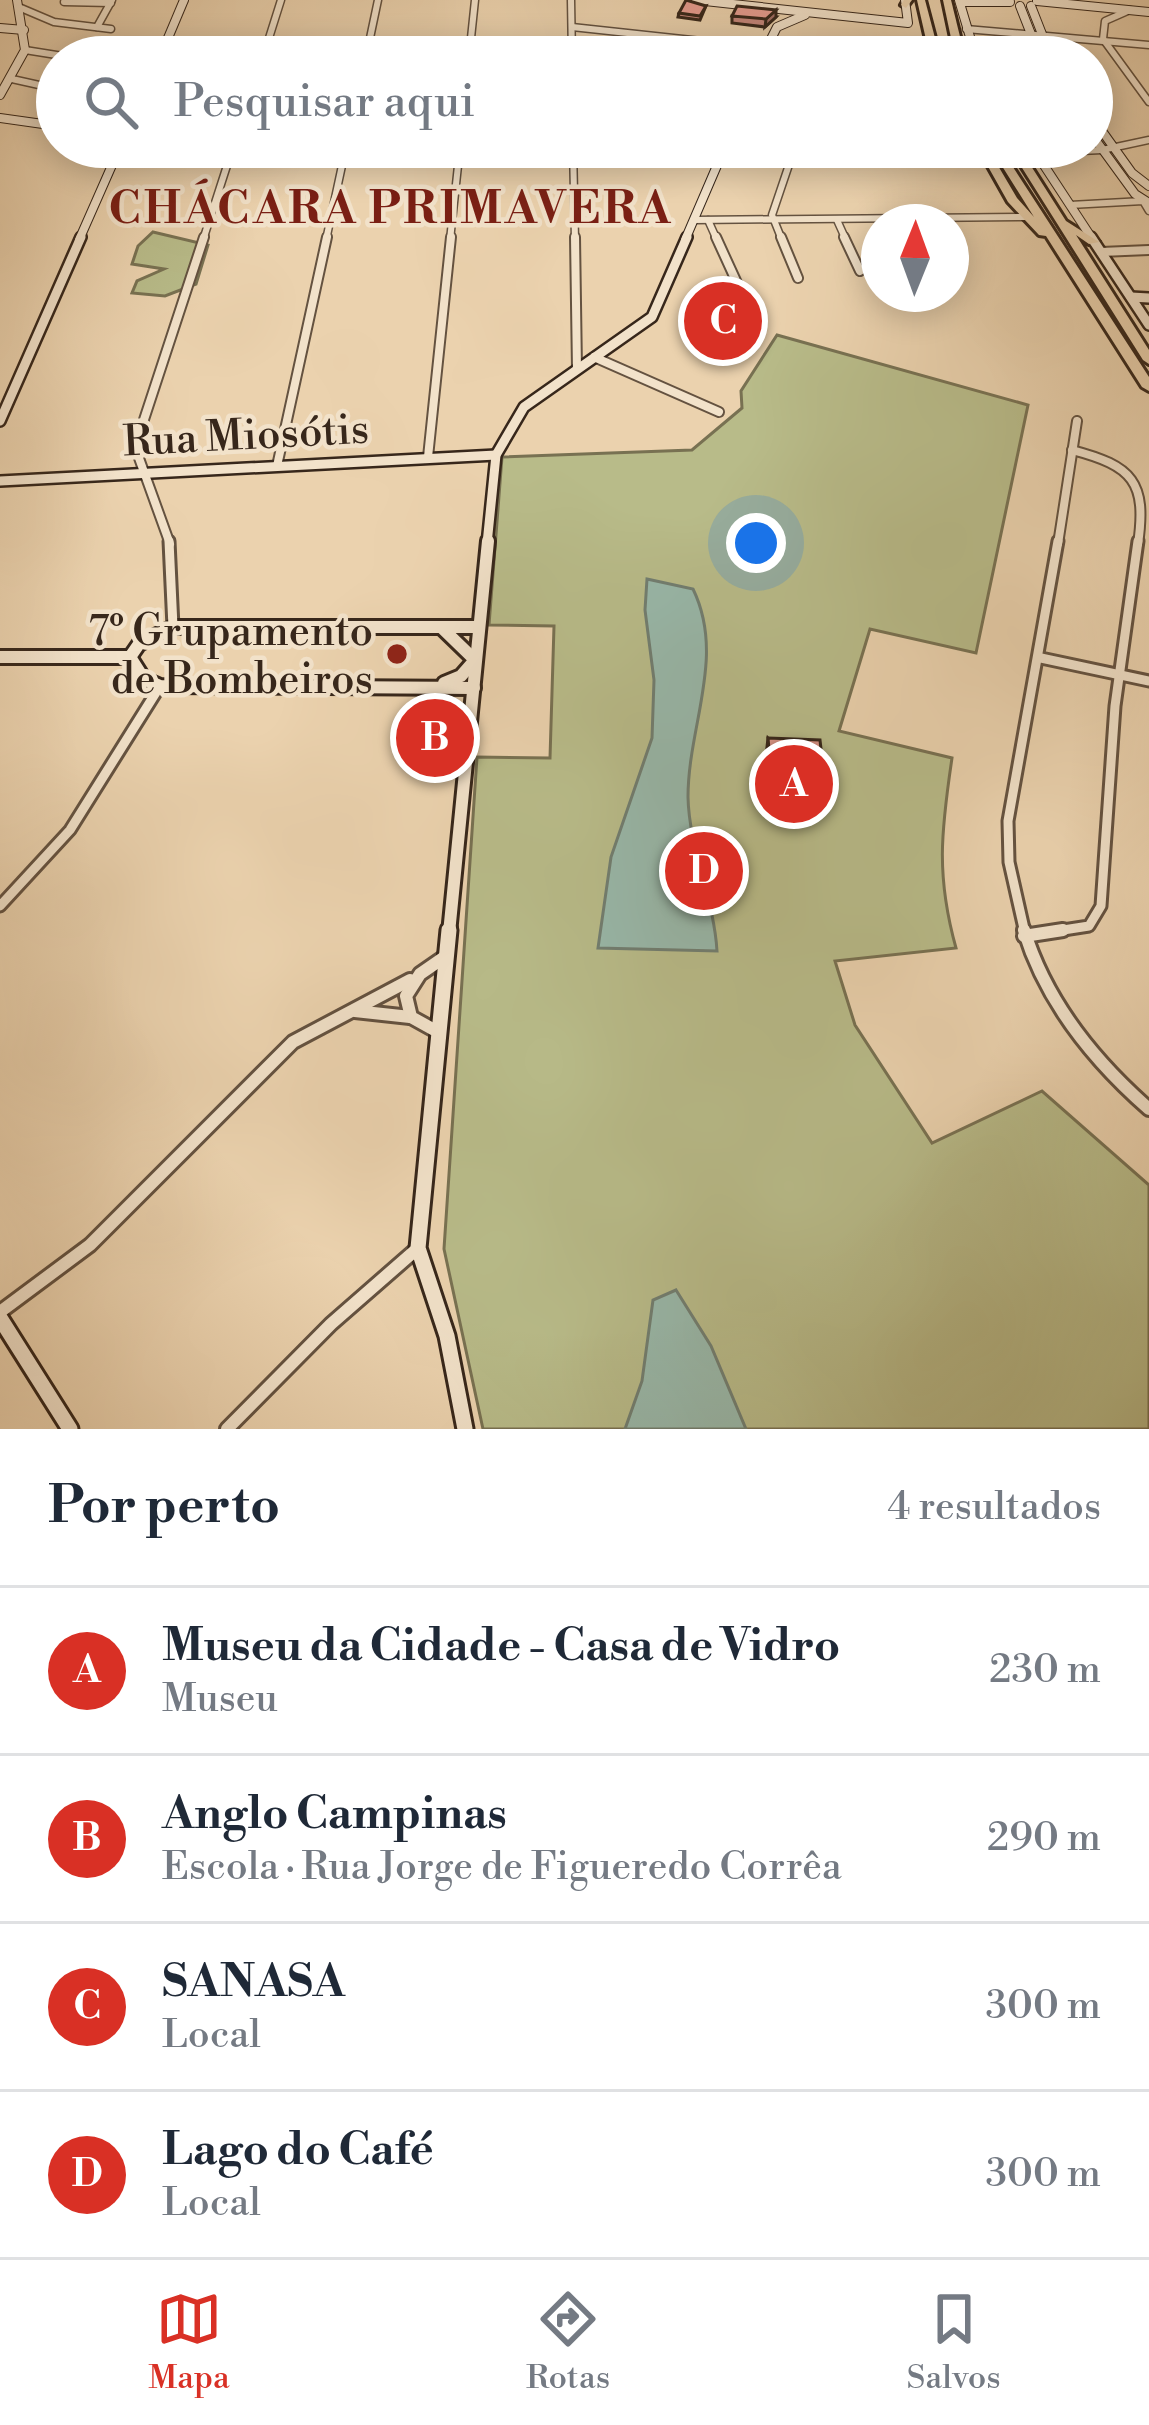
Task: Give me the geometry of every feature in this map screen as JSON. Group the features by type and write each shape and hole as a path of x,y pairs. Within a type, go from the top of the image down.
{"highway":[{"path":"921,0 927,36"},
{"path":"946,0 955,36"},
{"path":"907,20 926,32"},
{"path":"995,168 1025,217 1064,253"},
{"path":"1013,168 1061,221 1097,247"},
{"path":"1030,168 1036,195 1064,253 1149,387"},
{"path":"1012,195 1036,195"},
{"path":"1061,221 1149,360"},
{"path":"1120,370 1131,357"}],"street":[{"path":"169,36 184,0"},
{"path":"270,36 281,0"},
{"path":"370,36 378,0"},
{"path":"471,36 475,0"},
{"path":"571,0 572,36"},
{"path":"697,0 768,3 808,14 847,15"},
{"path":"0,28 24,30 55,18 64,1 111,1 97,27"},
{"path":"968,36 960,1 1149,12"},
{"path":"774,36 781,25 808,14 907,20 906,2"},
{"path":"1034,36 1035,2"},
{"path":"1013,3 1036,36"},
{"path":"19,4 55,18 111,29"},
{"path":"1,91 25,50 19,4"},
{"path":"1103,36 1105,21 1130,10"},
{"path":"572,28 636,36"},
{"path":"966,29 1076,36"},
{"path":"1113,40 1149,44"},
{"path":"25,50 36,52"},
{"path":"1113,53 1149,102"},
{"path":"12,79 36,84"},
{"path":"4,120 36,124"},
{"path":"1114,147 1149,140"},
{"path":"1114,147 1148,184"},
{"path":"1113,165 1147,205"},
{"path":"0,421 111,168"},
{"path":"173,627 172,549 135,446 226,168"},
{"path":"277,466 341,168"},
{"path":"428,457 458,168"},
{"path":"573,168 577,369"},
{"path":"465,1429 447,1336 418,1248 496,454 524,406 652,317 716,168"},
{"path":"789,168 773,220 798,278"},
{"path":"1040,168 1070,205 1149,325"},
{"path":"1130,188 1148,184"},
{"path":"1070,205 1147,205"},
{"path":"969,218 1025,217"},
{"path":"694,220 861,220"},
{"path":"709,220 743,296 737,325"},
{"path":"837,220 860,271"},
{"path":"1097,247 1149,250"},
{"path":"1131,297 1149,298"},
{"path":"594,357 719,412"},
{"path":"1077,422 1041,658 1008,817 1009,877 1024,936 1051,996 1090,1048 1149,1108"},
{"path":"1024,936 1089,926 1101,906 1120,675 1144,502 1134,481 1116,465 1072,450"},
{"name":"Rua Miosótis","path":"0,481 496,454"},
{"path":"130,657 139,644 173,627 477,627"},
{"path":"441,627 476,660"},
{"path":"0,657 130,657"},
{"path":"130,657 144,679 160,686 474,688"},
{"path":"1041,658 1149,681"},
{"path":"434,686 461,676 476,660"},
{"path":"0,907 70,830 160,686"},
{"path":"70,1429 0,1315 90,1245 293,1042 446,956"},
{"path":"410,980 404,996 411,1017"},
{"path":"344,1012 375,1009 411,1017 438,1032"},
{"path":"227,1429 331,1324 418,1248"}],"green space":[{"path":"153,232 208,245 196,284 165,296 132,293 137,281 164,269 132,264 138,246"},
{"path":"777,335 1028,405 976,653 870,629 839,731 952,758 942,854 956,948 835,961 855,1025 932,1143 1042,1091 1149,1185 1149,1429 483,1429 444,1249 477,757 550,758 554,626 489,625 502,457 692,450 742,408 741,391"}],"shaded area":[{"path":"647,579 693,589 702,615 706,666 688,797 717,951 598,948 611,857 652,738 654,680 645,610"},
{"path":"676,1290 711,1346 746,1429 625,1429 642,1381 653,1300"}],"building":[{"path":"686,0 706,6 700,16 679,13"},
{"path":"737,6 776,10 766,19 732,16"},
{"path":"768,738 820,740 826,793 773,792"}],"place":[{"name":"SANASA","path":"723,321"},
{"name":"7º Grupamento de Bombeiros","path":"397,654"},
{"name":"Anglo Campinas","path":"435,738"},
{"name":"Museu da Cidade - Casa de Vidro","path":"794,784"},
{"name":"Lago do Café","path":"704,871"}],"district":[{"name":"CHÁCARA PRIMAVERA","path":"391,207"}]}
